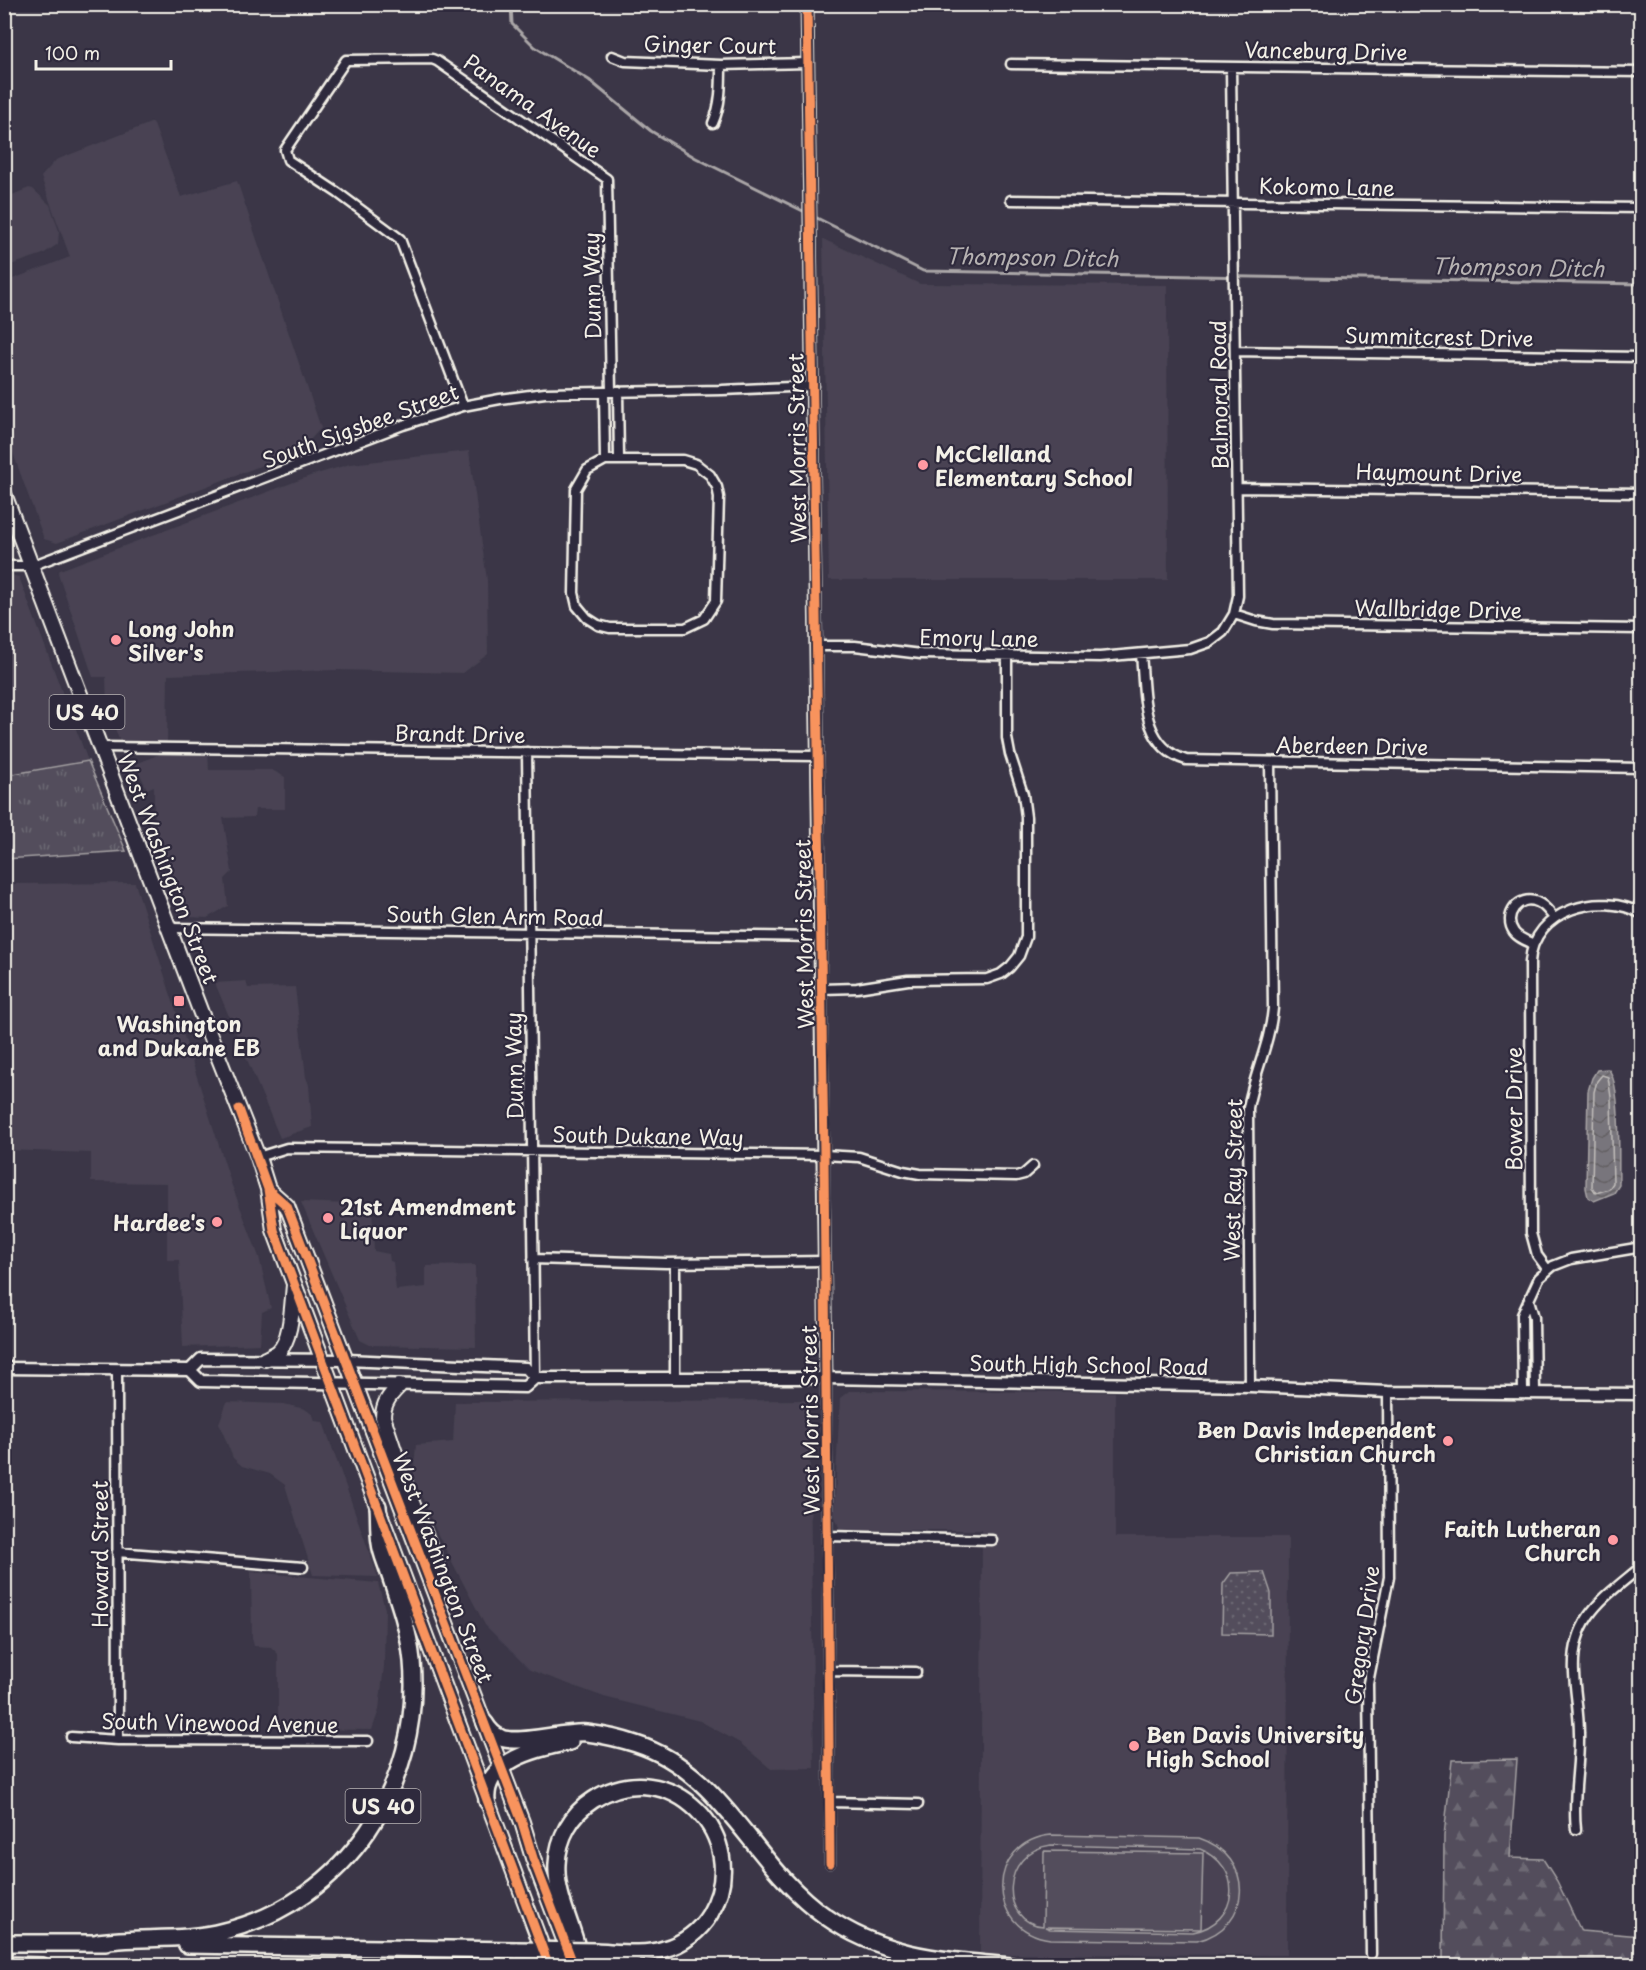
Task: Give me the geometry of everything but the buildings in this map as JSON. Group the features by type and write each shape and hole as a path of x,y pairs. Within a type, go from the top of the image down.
{"highway":[{"name":"US 40","path":"4,1942 98,1942 124,1938 195,1937 227,1931 266,1916 300,1898 326,1878 354,1850 385,1802 398,1772 408,1743 413,1697 412,1657 380,1544 378,1506"},
{"path":"485,1723 490,1731 507,1740 567,1733 588,1733 633,1743 662,1754 692,1774 722,1803 791,1887 836,1924 880,1946 916,1956 1011,1965"},
{"path":"487,1801 486,1791 489,1781 501,1767 542,1748 606,1738"},
{"path":"98,1942 124,1945 517,1950 596,1951 652,1952 665,1949 699,1929 714,1907 723,1875 718,1839 712,1827 697,1808 680,1796 656,1787 630,1786 617,1789 586,1804 565,1831 558,1855 557,1876 560,1893 579,1949 581,1965"},
{"path":"4,1965 42,1965"}],"main road":[{"name":"West Washington Street","path":"4,494 258,1157 268,1189 274,1230 549,1965"},
{"name":"West Washington Street","path":"268,1189 287,1206 485,1723 574,1965"},
{"path":"265,1359 276,1353 285,1342 294,1283"},
{"path":"399,1386 387,1399 383,1417 409,1495 436,1562 441,1612"}],"street":[{"name":"West Morris Street","path":"807,4 822,989 830,1863"},
{"name":"Ginger Court","path":"612,56 625,61 721,65 808,63"},
{"name":"Panama Avenue","path":"463,406 400,239 338,193 288,160 285,150 346,60 432,59 607,179"},
{"name":"Vanceburg Drive","path":"1011,64 1641,72"},
{"path":"712,123 717,114 720,98 721,65"},
{"name":"Balmoral Road","path":"1232,67 1238,596 1234,615"},
{"name":"Dunn Way","path":"607,179 611,392"},
{"name":"Kokomo Lane","path":"1011,200 1641,208"},
{"name":"Summitcrest Drive","path":"1235,351 1641,357"},
{"name":"South Sigsbee Street","path":"4,566 31,566 403,425 463,406 538,394 814,386"},
{"path":"611,392 619,459"},
{"path":"605,460 611,392"},
{"path":"619,459 683,460 700,466 710,475 717,487 719,497 718,591 716,601 707,616 693,626 676,629 610,628 598,625 588,618 578,606 574,593 575,494 582,476 591,467 605,460 619,459"},
{"name":"Haymount Drive","path":"1237,488 1641,493"},
{"path":"1141,654 1203,646 1223,632 1234,615"},
{"name":"Wallbridge Drive","path":"1234,615 1268,623 1641,629"},
{"name":"Emory Lane","path":"817,646 855,646 921,654 1104,657 1141,654"},
{"name":"Aberdeen Drive","path":"1141,654 1147,718 1155,738 1178,757 1194,761 1641,768"},
{"path":"822,989 857,988 901,981 978,981 997,976 1017,959 1025,941 1026,817 1023,794 1008,742 1007,656"},
{"name":"Brandt Drive","path":"101,747 818,756"},
{"name":"Dunn Way","path":"527,752 535,1378"},
{"name":"West Ray Street","path":"1250,1386 1248,1112 1254,1080 1270,1029 1273,1008 1270,762"},
{"path":"1554,918 1543,905 1532,900 1521,902 1512,910 1509,922 1517,936 1533,944 1543,928 1554,918 1575,908 1620,907 1638,913 1641,901"},
{"name":"South Glen Arm Road","path":"169,928 821,937"},
{"name":"Bower Drive","path":"1533,944 1530,962 1531,1233 1537,1255 1548,1270"},
{"name":"South Dukane Way","path":"258,1157 287,1148 824,1155 858,1157 903,1171 924,1174 1016,1176 1024,1174 1034,1166"},
{"path":"1529,1393 1522,1315 1539,1278 1548,1270 1573,1259 1641,1247"},
{"path":"533,1259 675,1263 825,1261"},
{"path":"675,1263 675,1378"},
{"name":"South High School Road","path":"190,1370 201,1359 346,1360 526,1368 535,1378"},
{"name":"South High School Road","path":"4,1368 190,1370 201,1381 399,1386 525,1387 535,1378 826,1378 1250,1386 1388,1392 1641,1394"},
{"name":"Howard Street","path":"117,1369 118,1740"},
{"name":"Gregory Drive","path":"1371,1954 1368,1696 1370,1670 1389,1577 1388,1392"},
{"path":"828,1536 992,1540"},
{"path":"117,1552 303,1567"},
{"path":"1576,1829 1579,1733 1574,1669 1575,1646 1582,1626 1596,1604 1641,1566"},
{"path":"828,1671 916,1672"},
{"name":"South Vinewood Avenue","path":"71,1737 118,1740 368,1741"},
{"path":"830,1802 918,1804"}],"shaded area":[{"path":"153,122 181,197 237,181 321,428 300,451 57,543 44,539 5,431 5,282 70,257 41,177 56,160"},
{"path":"29,188 50,205 59,231 58,244 43,254 5,267 5,198"},
{"path":"823,239 920,284 1167,285 1168,580 829,580"},
{"path":"469,451 487,580 488,654 463,673 336,670 168,675 167,745 120,742 107,707 106,677 93,677 58,573 60,570 310,476 350,464"},
{"path":"4,573 19,577 88,761 12,778 5,773"},
{"path":"170,750 208,750 209,770 272,770 285,777 285,809 255,809 254,817 223,818 232,872 225,879 228,906 207,918 190,917 185,912 157,841 154,786 147,789 135,764"},
{"path":"135,883 231,1183 259,1257 271,1308 262,1312 260,1344 183,1347 179,1260 167,1260 167,1183 91,1182 91,1153 5,1150 5,884"},
{"path":"246,981 248,988 295,987 306,1077 309,1085 312,1127 280,1138 215,983"},
{"path":"301,1202 372,1205 374,1251 389,1254 390,1261 393,1262 396,1290 426,1287 426,1266 475,1265 476,1347 370,1345 360,1340"},
{"name":"Ben Davis University High School","path":"849,1391 1115,1392 1115,1537 1288,1537 1287,1955 980,1954 982,1530 840,1530 834,1514 840,1398"},
{"path":"809,1400 814,1768 771,1769 740,1743 700,1721 604,1697 530,1670 485,1625 438,1535 413,1476 416,1445 453,1442 455,1402"},
{"path":"227,1402 284,1404 305,1409 313,1415 315,1421 323,1422 378,1577 313,1575 285,1485 270,1474 242,1466 233,1458 219,1423"},
{"path":"251,1572 378,1583 385,1609 384,1666 379,1710 372,1730 278,1729 278,1654 271,1647 254,1646"}],"green space":[{"path":"88,761 126,851 5,859 5,771 13,774"},
{"path":"1264,1572 1271,1593 1271,1634 1222,1633 1223,1584 1231,1573"},
{"path":"1517,1759 1510,1858 1543,1859 1557,1881 1581,1931 1641,1936 1641,1959 1443,1961 1444,1836 1452,1760"},
{"path":"1051,1835 1199,1838 1217,1847 1230,1860 1238,1875 1240,1891 1237,1907 1229,1922 1216,1933 1197,1941 1050,1939 1029,1932 1014,1920 1005,1904 1002,1886 1005,1869 1014,1853 1030,1841","holes":["1051,1845 1200,1849 1214,1857 1224,1868 1230,1880 1231,1894 1220,1918 1209,1927 1193,1932 1050,1929 1045,1927 1201,1929 1203,1853 1044,1851 1043,1926 1029,1922 1019,1913 1013,1901 1011,1887 1014,1873 1022,1860 1034,1850"]}],"water":[{"path":"1608,1069 1612,1077 1617,1106 1619,1185 1614,1193 1594,1201 1588,1197 1586,1188 1588,1091 1597,1070"}],"waterway":[{"name":"Thompson Ditch","path":"511,4 512,24 535,47 589,80 651,131 696,158 807,213"},
{"name":"Thompson Ditch","path":"813,216 923,271 1642,284"}],"cycle path":[{"path":"807,4 824,1155 830,1863"},
{"path":"239,1109 268,1189 274,1230 549,1966"},
{"path":"268,1189 287,1206 522,1822 533,1858 574,1966"}],"place":[{"name":"McClelland Elementary School","path":"923,465"},
{"name":"Long John Silver's","path":"116,640"},
{"name":"Washington and Dukane EB","path":"179,1001"},
{"name":"21st Amendment Liquor","path":"328,1218"},
{"name":"Hardee's","path":"217,1222"},
{"name":"Ben Davis Independent Christian Church","path":"1448,1441"},
{"name":"Faith Lutheran Church","path":"1613,1540"},
{"name":"Ben Davis University High School","path":"1134,1746"}]}
